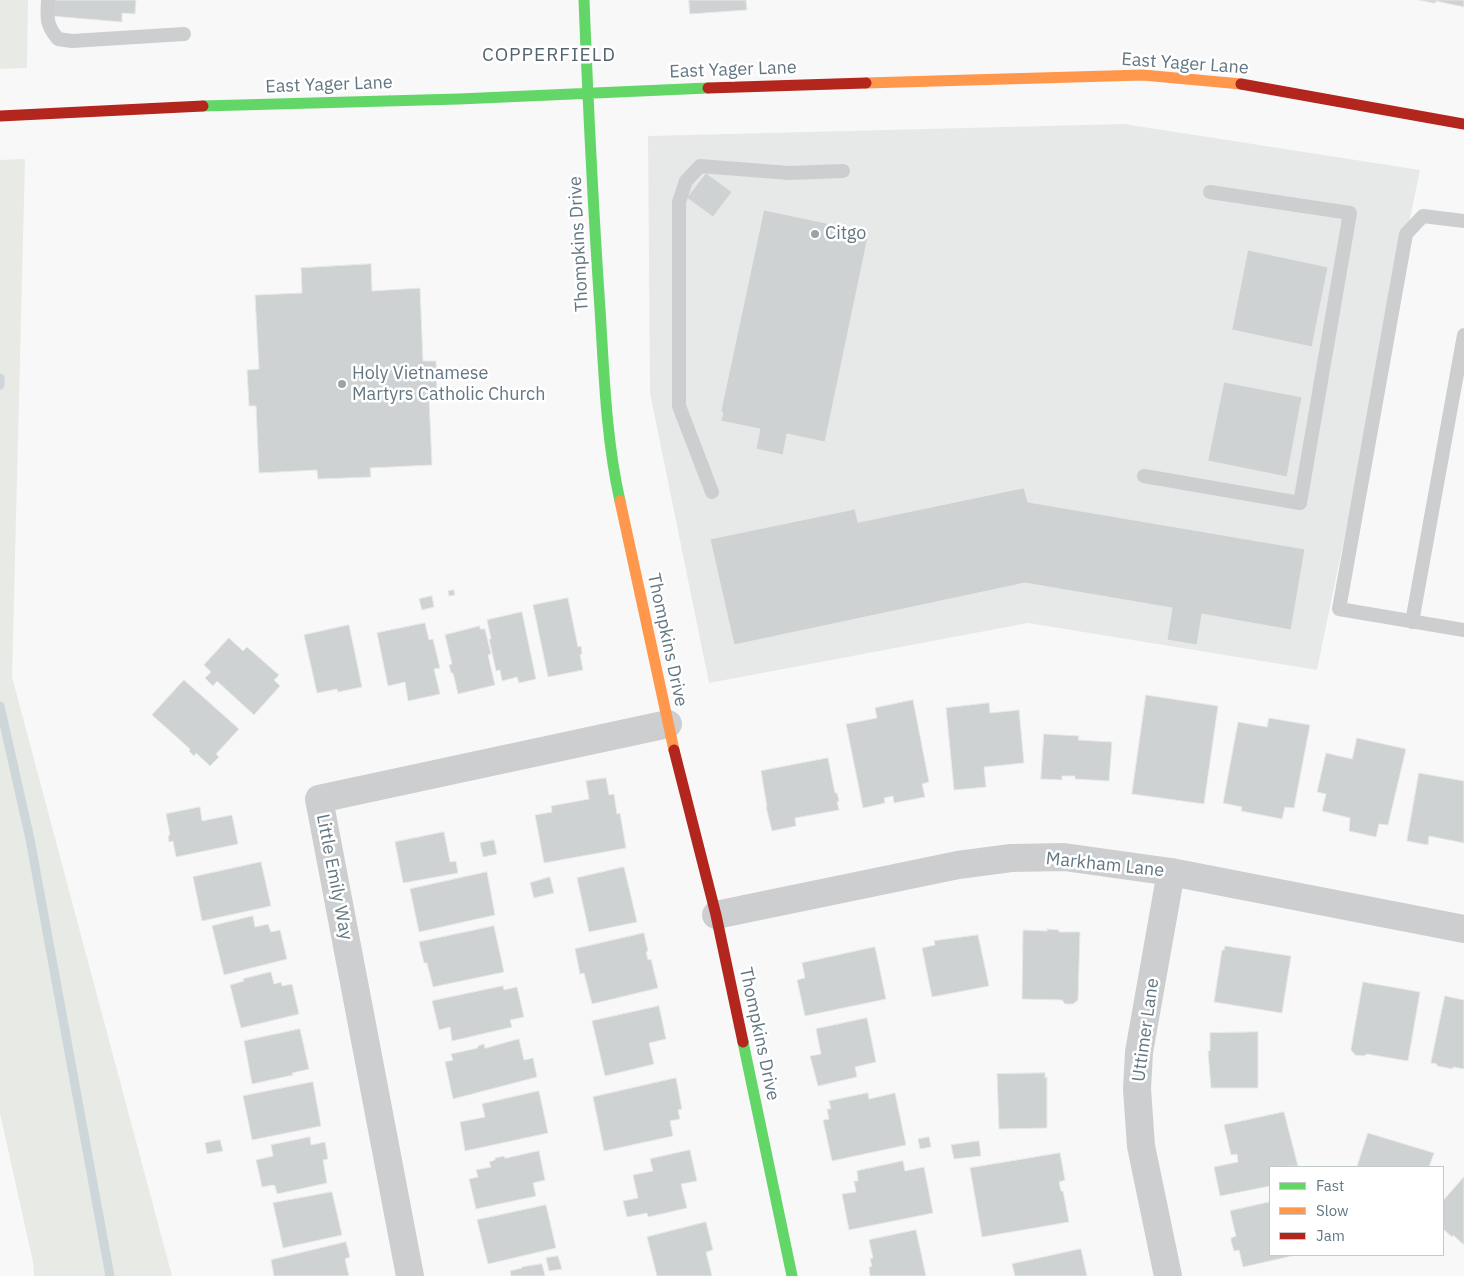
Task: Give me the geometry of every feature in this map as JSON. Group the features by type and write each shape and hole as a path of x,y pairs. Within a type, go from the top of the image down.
{"street":[{"name":"Thompkins Drive","path":"584,0 604,372 613,471 668,724 716,915 792,1276"},
{"name":"East Yager Lane","path":"0,116 180,107 459,100 588,92 1143,76 1233,83 1464,124"},
{"name":"Little Emily Way","path":"410,1276 319,799 668,724"},
{"name":"Markham Lane","path":"716,915 958,865 1012,858 1064,858 1171,872 1464,930"},
{"name":"Uttimer Lane","path":"1168,1276 1141,1146 1137,1089 1139,1052 1171,872"}],"lane":[{"path":"48,0 47,16 50,30 58,39 72,41 184,34"},
{"path":"712,492 679,406 679,202 686,181 700,166 789,173 843,171"},
{"path":"1144,476 1300,503 1350,212 1210,192"},
{"path":"1464,221 1422,216 1406,234 1339,610 1464,630"},
{"path":"1412,622 1464,335"}],"shaded area":[{"path":"0,0 28,0 27,68 0,69"},
{"path":"1124,124 1420,170 1317,670 1028,623 709,683 650,393 648,136"},
{"path":"25,159 12,677 172,1276 34,1276 33,1262 0,1113 0,160"}],"building":[{"path":"52,0 136,0 135,14 122,13 122,22 51,16"},
{"path":"689,0 746,0 747,10 690,14"},
{"path":"1419,0 1464,0 1464,7 1436,1 1435,3"},
{"path":"706,173 732,192 713,217 687,198"},
{"path":"764,210 869,232 825,442 787,434 783,455 756,449 760,429 721,421 723,412 721,412"},
{"path":"1248,250 1328,267 1312,347 1232,330"},
{"name":"Holy Vietnamese Martyrs Catholic Church","path":"371,264 372,291 420,288 423,361 436,361 437,398 429,398 432,465 370,468 371,477 318,479 317,470 259,473 256,406 249,406 247,370 259,369 255,295 302,293 301,268"},
{"path":"1224,382 1302,397 1287,477 1208,461"},
{"path":"1024,488 1028,502 1305,549 1291,630 1202,614 1197,645 1167,640 1172,608 1025,583 734,645 710,539 855,509 858,522"},
{"path":"454,590 455,595 449,596 448,591"},
{"path":"432,596 434,607 422,610 419,599"},
{"path":"568,598 578,647 581,646 582,654 580,655 583,670 548,677 533,605"},
{"path":"522,612 536,679 519,683 517,677 502,681 500,670 496,671 487,620"},
{"path":"425,623 429,640 433,639 440,668 434,669 440,694 408,701 405,682 388,686 377,633"},
{"path":"349,625 362,687 338,692 337,689 317,693 304,635"},
{"path":"480,626 480,629 485,629 491,654 488,655 495,685 458,694 449,665 452,664 445,635"},
{"path":"229,638 243,651 247,647 279,675 274,680 280,686 254,715 217,681 213,686 205,678 211,672 204,665"},
{"path":"184,680 239,729 216,754 219,757 210,766 196,753 194,756 189,751 190,749 152,715"},
{"path":"1146,695 1218,706 1204,804 1132,794"},
{"path":"913,700 929,782 922,784 925,797 894,803 893,796 884,798 885,803 863,808 846,724 877,718 875,708"},
{"path":"989,703 990,713 1019,710 1024,763 984,767 986,787 954,790 946,708"},
{"path":"1269,718 1310,725 1294,808 1285,807 1282,819 1241,811 1242,807 1223,803 1238,722 1267,727"},
{"path":"1044,734 1079,736 1078,740 1112,742 1109,781 1075,779 1075,776 1062,776 1062,780 1041,779"},
{"path":"1357,738 1406,749 1388,825 1379,824 1376,837 1349,831 1350,818 1322,811 1326,794 1317,792 1326,753 1352,759"},
{"path":"828,758 835,793 837,793 839,801 837,802 839,810 795,818 796,826 772,831 766,807 761,771"},
{"path":"1419,773 1464,781 1464,843 1429,836 1428,845 1407,841"},
{"path":"606,778 609,795 614,794 617,814 620,813 626,848 544,863 535,815 552,812 551,806 589,799 586,781"},
{"path":"200,807 202,821 232,815 238,844 176,857 173,841 169,842 168,836 170,835 166,814"},
{"path":"444,832 450,862 456,861 458,873 403,883 395,842"},
{"path":"494,840 497,854 483,857 480,843"},
{"path":"261,862 271,906 202,921 193,877"},
{"path":"624,867 637,922 589,932 577,878"},
{"path":"487,872 495,915 419,932 410,889"},
{"path":"550,877 554,893 534,898 530,883"},
{"path":"253,916 255,927 268,924 271,932 280,930 287,959 224,975 212,926"},
{"path":"494,926 504,972 433,987 419,942"},
{"path":"1047,929 1059,930 1059,932 1080,932 1078,1000 1073,1004 1065,1004 1062,1000 1022,999 1023,930 1047,931"},
{"path":"644,933 648,960 651,959 658,988 592,1004 584,973 580,974 575,949"},
{"path":"978,935 989,986 932,997 922,948 935,945 934,941"},
{"path":"1225,946 1291,956 1282,1013 1214,1002 1222,950 1224,950"},
{"path":"875,947 886,999 805,1016 797,980 805,978 802,963"},
{"path":"271,972 274,984 281,982 282,986 292,984 299,1014 241,1028 230,985 244,981 243,979"},
{"path":"1363,982 1420,992 1408,1061 1367,1054 1364,1056 1355,1055 1351,1050"},
{"path":"503,986 504,990 517,987 524,1017 510,1020 512,1027 452,1041 450,1027 439,1030 432,1001"},
{"path":"1445,996 1464,1000 1464,1069 1453,1067 1453,1069 1431,1063"},
{"path":"659,1006 666,1039 649,1043 654,1064 605,1076 592,1021"},
{"path":"867,1018 876,1062 855,1067 857,1077 818,1086 810,1056 821,1054 816,1029"},
{"path":"300,1029 309,1069 292,1073 293,1075 252,1084 244,1041"},
{"path":"1258,1032 1258,1088 1211,1088 1208,1051 1210,1051 1210,1033"},
{"path":"519,1039 524,1060 533,1058 537,1077 453,1099 445,1062 453,1060 451,1054 478,1048 478,1046 484,1044 485,1048"},
{"path":"1045,1073 1045,1078 1047,1077 1047,1128 999,1129 997,1074"},
{"path":"676,1078 682,1109 678,1110 680,1119 670,1121 673,1136 604,1151 593,1097"},
{"path":"313,1082 321,1126 252,1140 243,1096"},
{"path":"539,1091 548,1133 465,1151 460,1122 485,1117 482,1104"},
{"path":"868,1093 869,1099 895,1093 906,1145 832,1161 823,1120 829,1119 827,1109 831,1109 829,1101"},
{"path":"1284,1112 1298,1166 1269,1166 1269,1186 1220,1196 1214,1167 1238,1162 1237,1154 1231,1155 1224,1125"},
{"path":"1368,1133 1434,1153 1429,1166 1357,1166"},
{"path":"310,1137 311,1145 325,1142 328,1159 323,1160 327,1183 277,1194 273,1185 262,1187 256,1160 273,1156 271,1145"},
{"path":"929,1137 931,1147 920,1149 918,1139"},
{"path":"220,1140 223,1151 207,1154 205,1143"},
{"path":"979,1141 981,1156 954,1159 951,1145"},
{"path":"690,1150 697,1181 681,1184 687,1208 648,1217 647,1213 627,1217 623,1201 638,1198 633,1175 653,1171 650,1159"},
{"path":"539,1151 545,1180 533,1183 536,1196 476,1209 469,1179 478,1177 476,1170 491,1167 489,1162 495,1160 495,1158 504,1156 505,1158"},
{"path":"1060,1153 1065,1180 1059,1182 1061,1191 1063,1191 1069,1222 982,1237 970,1168"},
{"path":"903,1161 905,1171 924,1167 933,1213 849,1230 842,1194 856,1192 854,1181 858,1181 857,1171"},
{"path":"1464,1177 1464,1245 1444,1230 1444,1200"},
{"path":"332,1192 342,1235 283,1248 273,1203"},
{"path":"1269,1202 1269,1256 1292,1256 1243,1267 1239,1250 1234,1251 1231,1241 1231,1238 1236,1236 1230,1211"},
{"path":"546,1205 556,1248 488,1264 477,1220"},
{"path":"706,1222 713,1250 706,1252 712,1276 657,1276 647,1237"},
{"path":"916,1230 926,1276 870,1276 869,1267 872,1266 870,1259 873,1258 869,1240"},
{"path":"346,1242 350,1257 345,1259 349,1276 274,1276 271,1260"},
{"path":"1081,1249 1087,1276 1015,1276 1012,1264"},
{"path":"558,1256 562,1269 549,1271 546,1258"},
{"path":"542,1264 545,1276 511,1276 510,1271"}],"waterway":[{"path":"0,378 0,385"},
{"path":"0,706 30,839 110,1276"}],"traffic: fast":[{"path":"584,0 604,382 615,478 620,501"},
{"path":"203,106 459,99 708,88"},
{"path":"743,1042 792,1276"}],"traffic: slow":[{"path":"866,83 1143,75 1241,84"},
{"path":"620,501 674,750"}],"traffic: jam":[{"path":"708,88 866,83"},
{"path":"1241,84 1464,124"},
{"path":"0,116 203,106"},
{"path":"674,750 716,915 743,1042"}],"place":[{"name":"Citgo","path":"815,234"},
{"name":"Holy Vietnamese Martyrs Catholic Church","path":"342,384"}],"district":[{"name":"COPPERFIELD","path":"549,56"}]}
